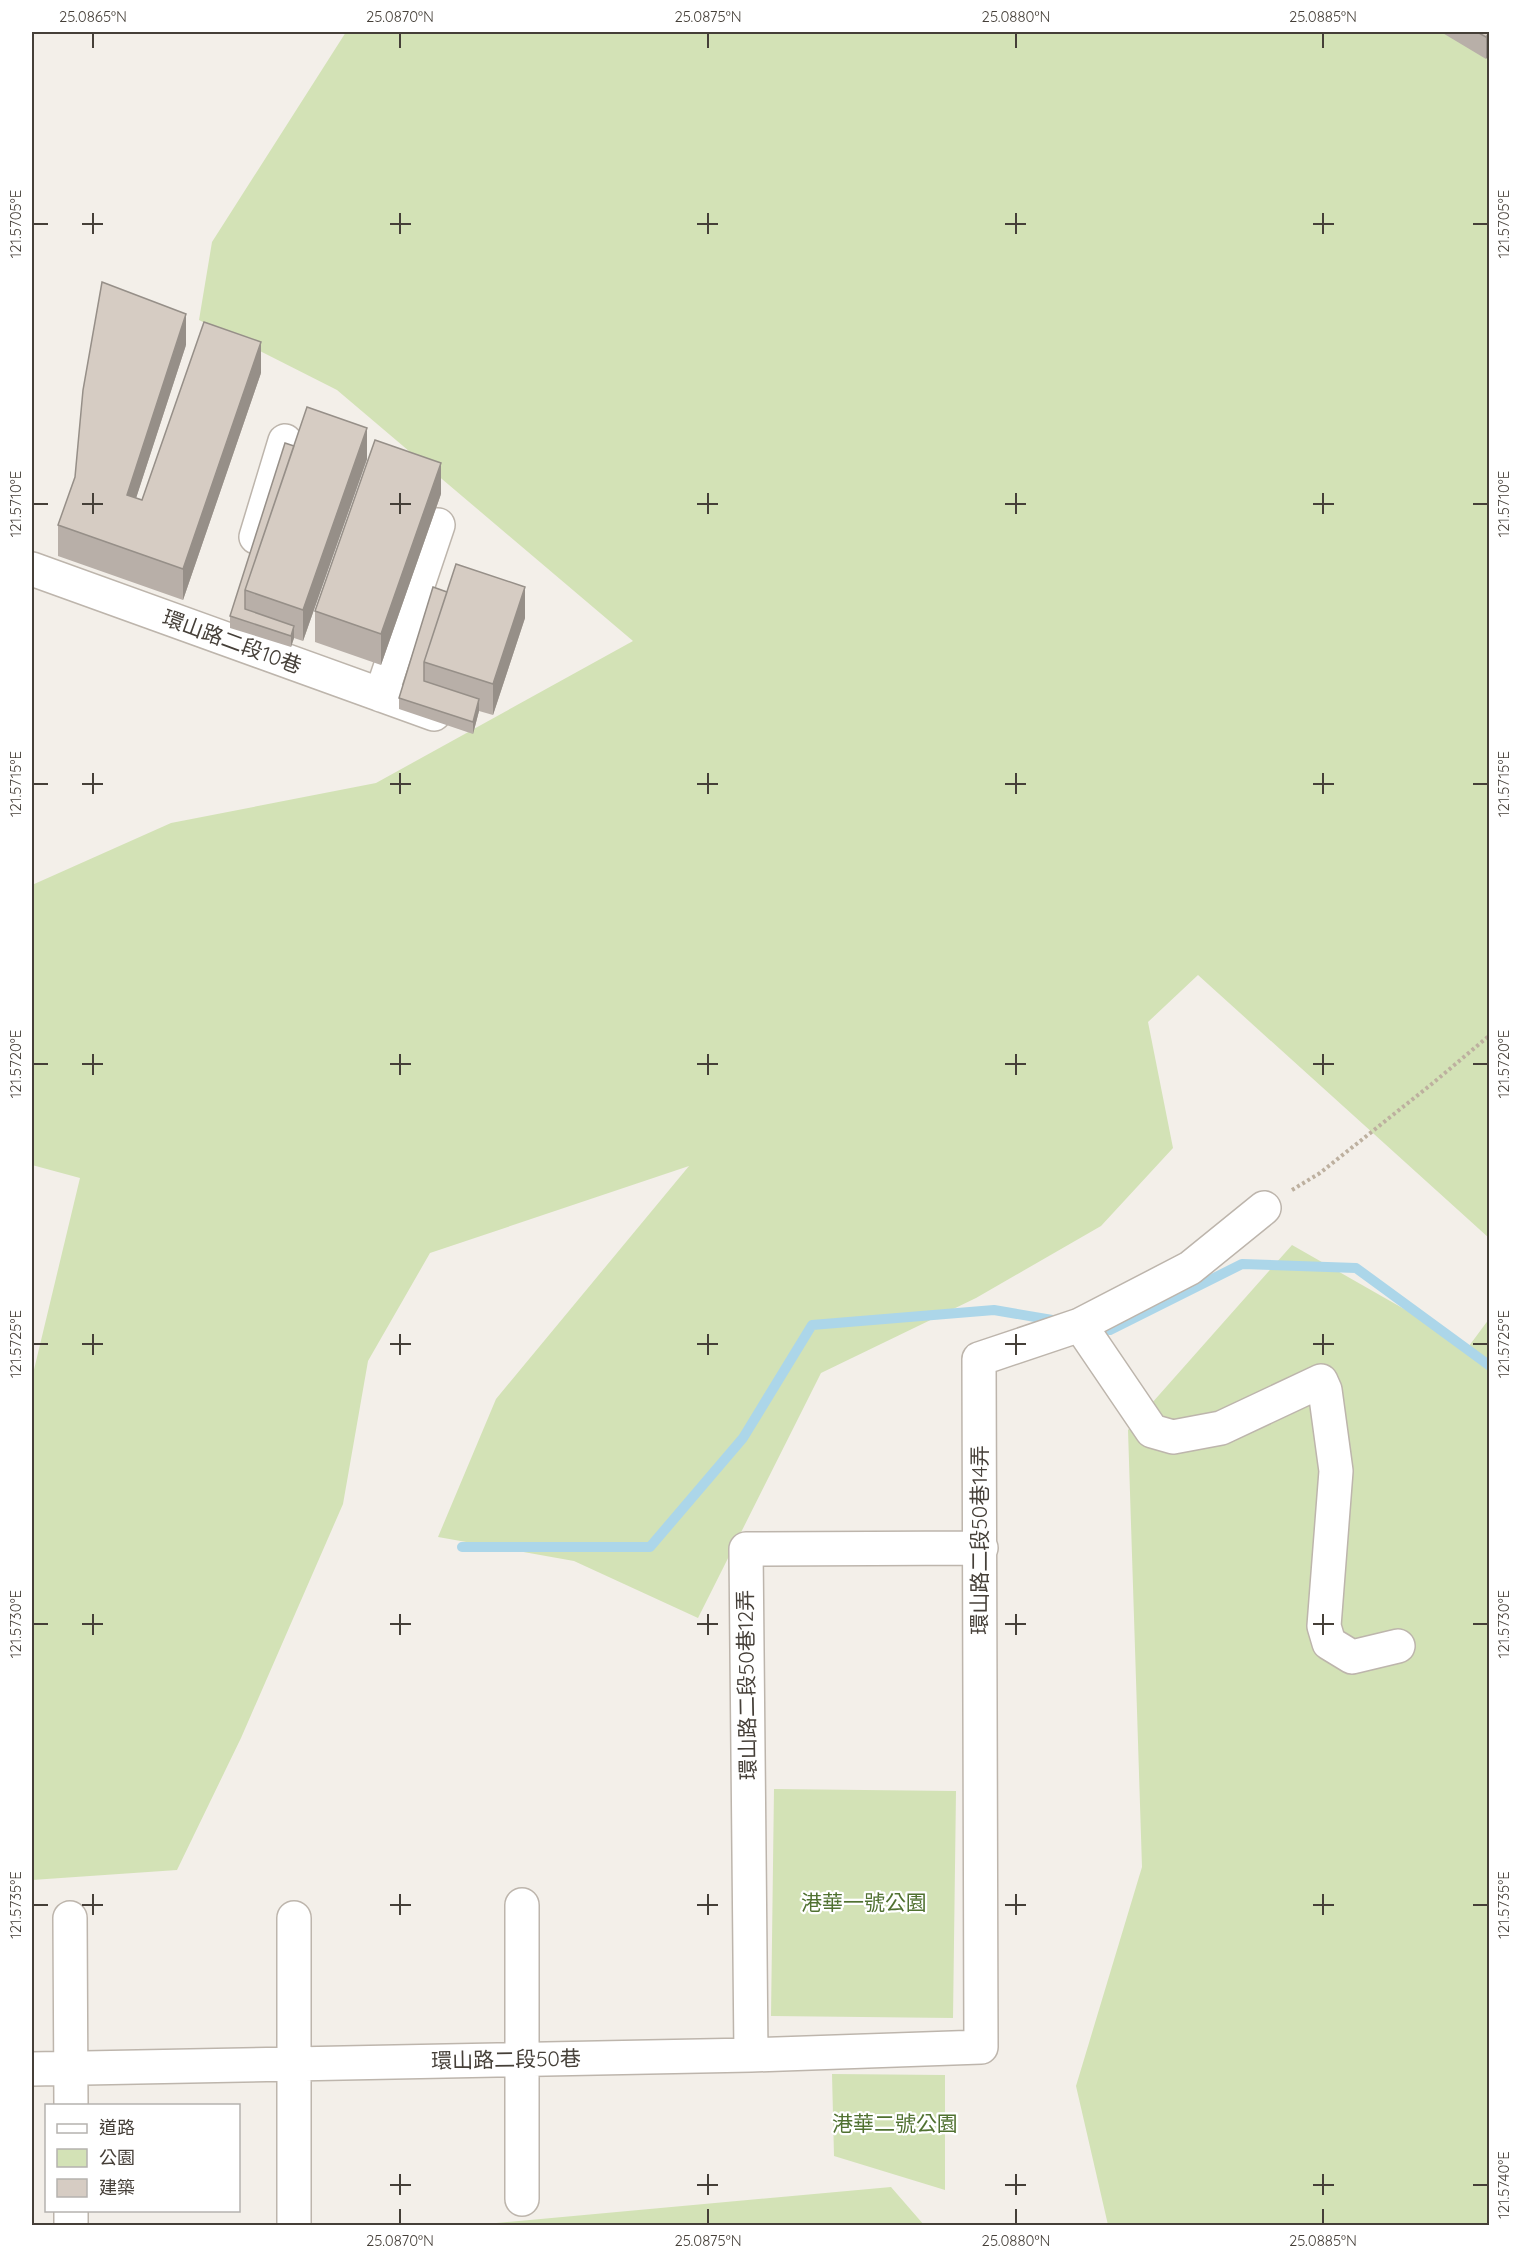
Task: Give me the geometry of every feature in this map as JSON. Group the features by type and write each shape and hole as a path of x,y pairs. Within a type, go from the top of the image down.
{"street":[{"path":"248,562 285,441"},
{"path":"381,695 438,525"},
{"name":"環山路二段10巷","path":"32,569 434,714"},
{"path":"224,639 235,606"},
{"name":"環山路二段50巷14弄","path":"981,2047 979,1359 1080,1325 1190,1268 1264,1208"},
{"path":"1080,1325 1152,1431 1173,1437 1221,1428 1321,1381 1325,1390 1336,1471 1324,1626 1329,1644 1352,1658 1398,1646"},
{"name":"環山路二段50巷12弄","path":"751,2055 746,1549 981,1548"},
{"path":"522,1905 522,2199"},
{"path":"70,1918 71,2104"},
{"path":"294,1918 294,2226"},
{"name":"環山路二段50巷","path":"32,2069 751,2055 981,2047"}],"path":[{"path":"1264,1208 1320,1173 1490,1035"}],"green space":[{"path":"346,32 1489,32 1489,1238 1198,975 1148,1022 1173,1148 1101,1226 976,1298 821,1373 698,1618 574,1561 438,1537 496,1399 689,1166 430,1253 368,1361 343,1504 241,1738 177,1870 32,1880 32,1378 80,1178 32,1165 32,885 171,823 376,783 633,641 337,390 199,320 212,242"},
{"path":"1292,1245 1469,1346 1489,1319 1489,2225 1108,2225 1076,2086 1142,1867 1128,1430"},
{"name":"港華一號公園","path":"774,1789 956,1791 953,2018 771,2016"},
{"name":"港華二號公園","path":"832,2074 945,2075 945,2190 834,2156"},
{"path":"891,2187 924,2225 474,2225"}],"building":[{"path":"1477,32 1490,32 1486,37"},
{"path":"102,282 186,314 127,495 142,500 204,322 261,342 183,569 58,525 75,477 83,390"},
{"path":"307,407 367,428 303,610 245,590"},
{"path":"375,440 441,463 381,634 315,611"},
{"path":"285,443 294,446 245,590 245,609 294,626 291,636 230,616"},
{"path":"456,564 525,587 493,684 424,662"},
{"path":"433,587 447,592 424,662 424,681 479,699 473,722 399,698"}],"waterway":[{"path":"1094,1327 1110,1330 1242,1264 1356,1268 1490,1366"},
{"path":"462,1547 650,1547 743,1438 812,1325 994,1310 1058,1321"}]}
